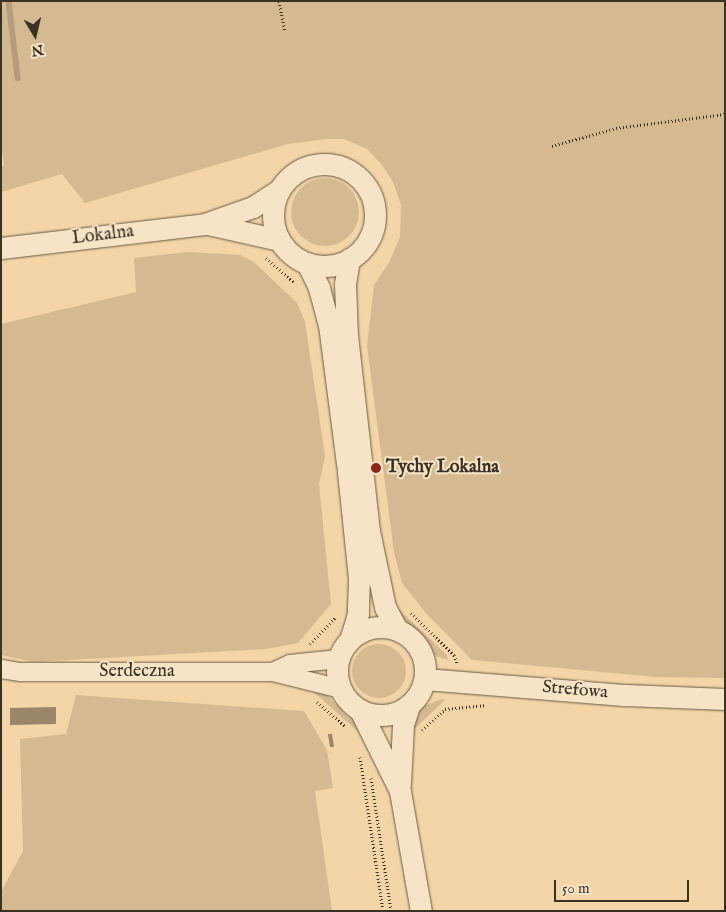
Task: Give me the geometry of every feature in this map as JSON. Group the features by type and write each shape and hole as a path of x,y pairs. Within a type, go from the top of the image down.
{"street":[{"path":"326,163 340,166 364,183 373,203 374,224 369,238 349,259 321,266 307,263 294,256 280,240 272,220 278,191 298,170 326,163"},
{"name":"Lokalna","path":"1,248 205,224 253,207 278,191"},
{"name":"Lokalna","path":"205,224 255,232 280,240"},
{"path":"349,259 345,284 347,335 369,531 385,607 398,630 416,645 422,655 425,679 409,705 402,743 400,791 422,911"},
{"path":"307,263 319,288 329,325 348,472 359,579 358,614 350,640 339,660 340,689"},
{"path":"350,640 373,628 398,630"},
{"name":"Serdeczna","path":"1,669 21,672 272,672 300,671 339,660"},
{"path":"300,671 340,689 360,710 400,791"},
{"name":"Strefowa","path":"425,679 626,695 725,699"},
{"path":"360,710 385,715 409,705"}],"path":[{"path":"279,1 285,32"},
{"path":"552,146 616,128 725,114"},
{"path":"264,256 301,288"},
{"path":"340,611 300,655 301,687 352,732"},
{"path":"402,743 411,742 445,709 497,704"},
{"path":"360,752 382,911"},
{"path":"370,773 391,911"}],"shaded area":[{"path":"1,1 725,1 725,678 656,677 472,660 425,612 402,583 394,552 367,346 374,285 389,263 400,237 401,205 393,182 382,165 367,149 344,139 326,139 288,144 85,203 62,174 1,192 1,168 4,165 1,144"},
{"path":"325,178 338,181 349,188 356,199 359,212 356,225 349,236 338,243 325,246 312,243 301,236 294,225 291,212 294,199 301,188 312,181"},
{"path":"187,252 240,255 254,262 297,303 305,322 325,456 319,484 331,604 298,643 266,649 34,662 1,655 1,324 136,292 134,258"},
{"path":"391,602 447,655 448,660 436,656 400,620"},
{"path":"379,644 389,646 398,652 404,661 406,671 404,681 398,690 389,696 379,698 369,696 360,690 354,681 352,671 354,661 360,652 369,646"},
{"path":"308,687 327,695 345,714 361,725 364,737"},
{"path":"76,695 304,711 327,750 333,788 315,791 332,911 1,911 1,892 23,851 20,739 66,734"},
{"path":"445,698 409,734 414,716 421,707"}],"building":[{"path":"56,707 56,724 10,725 10,708"},
{"path":"328,734 332,734 334,747 330,747"}],"waterway":[{"path":"9,1 18,78"}],"place":[{"name":"Tychy Lokalna","path":"376,468"}]}
